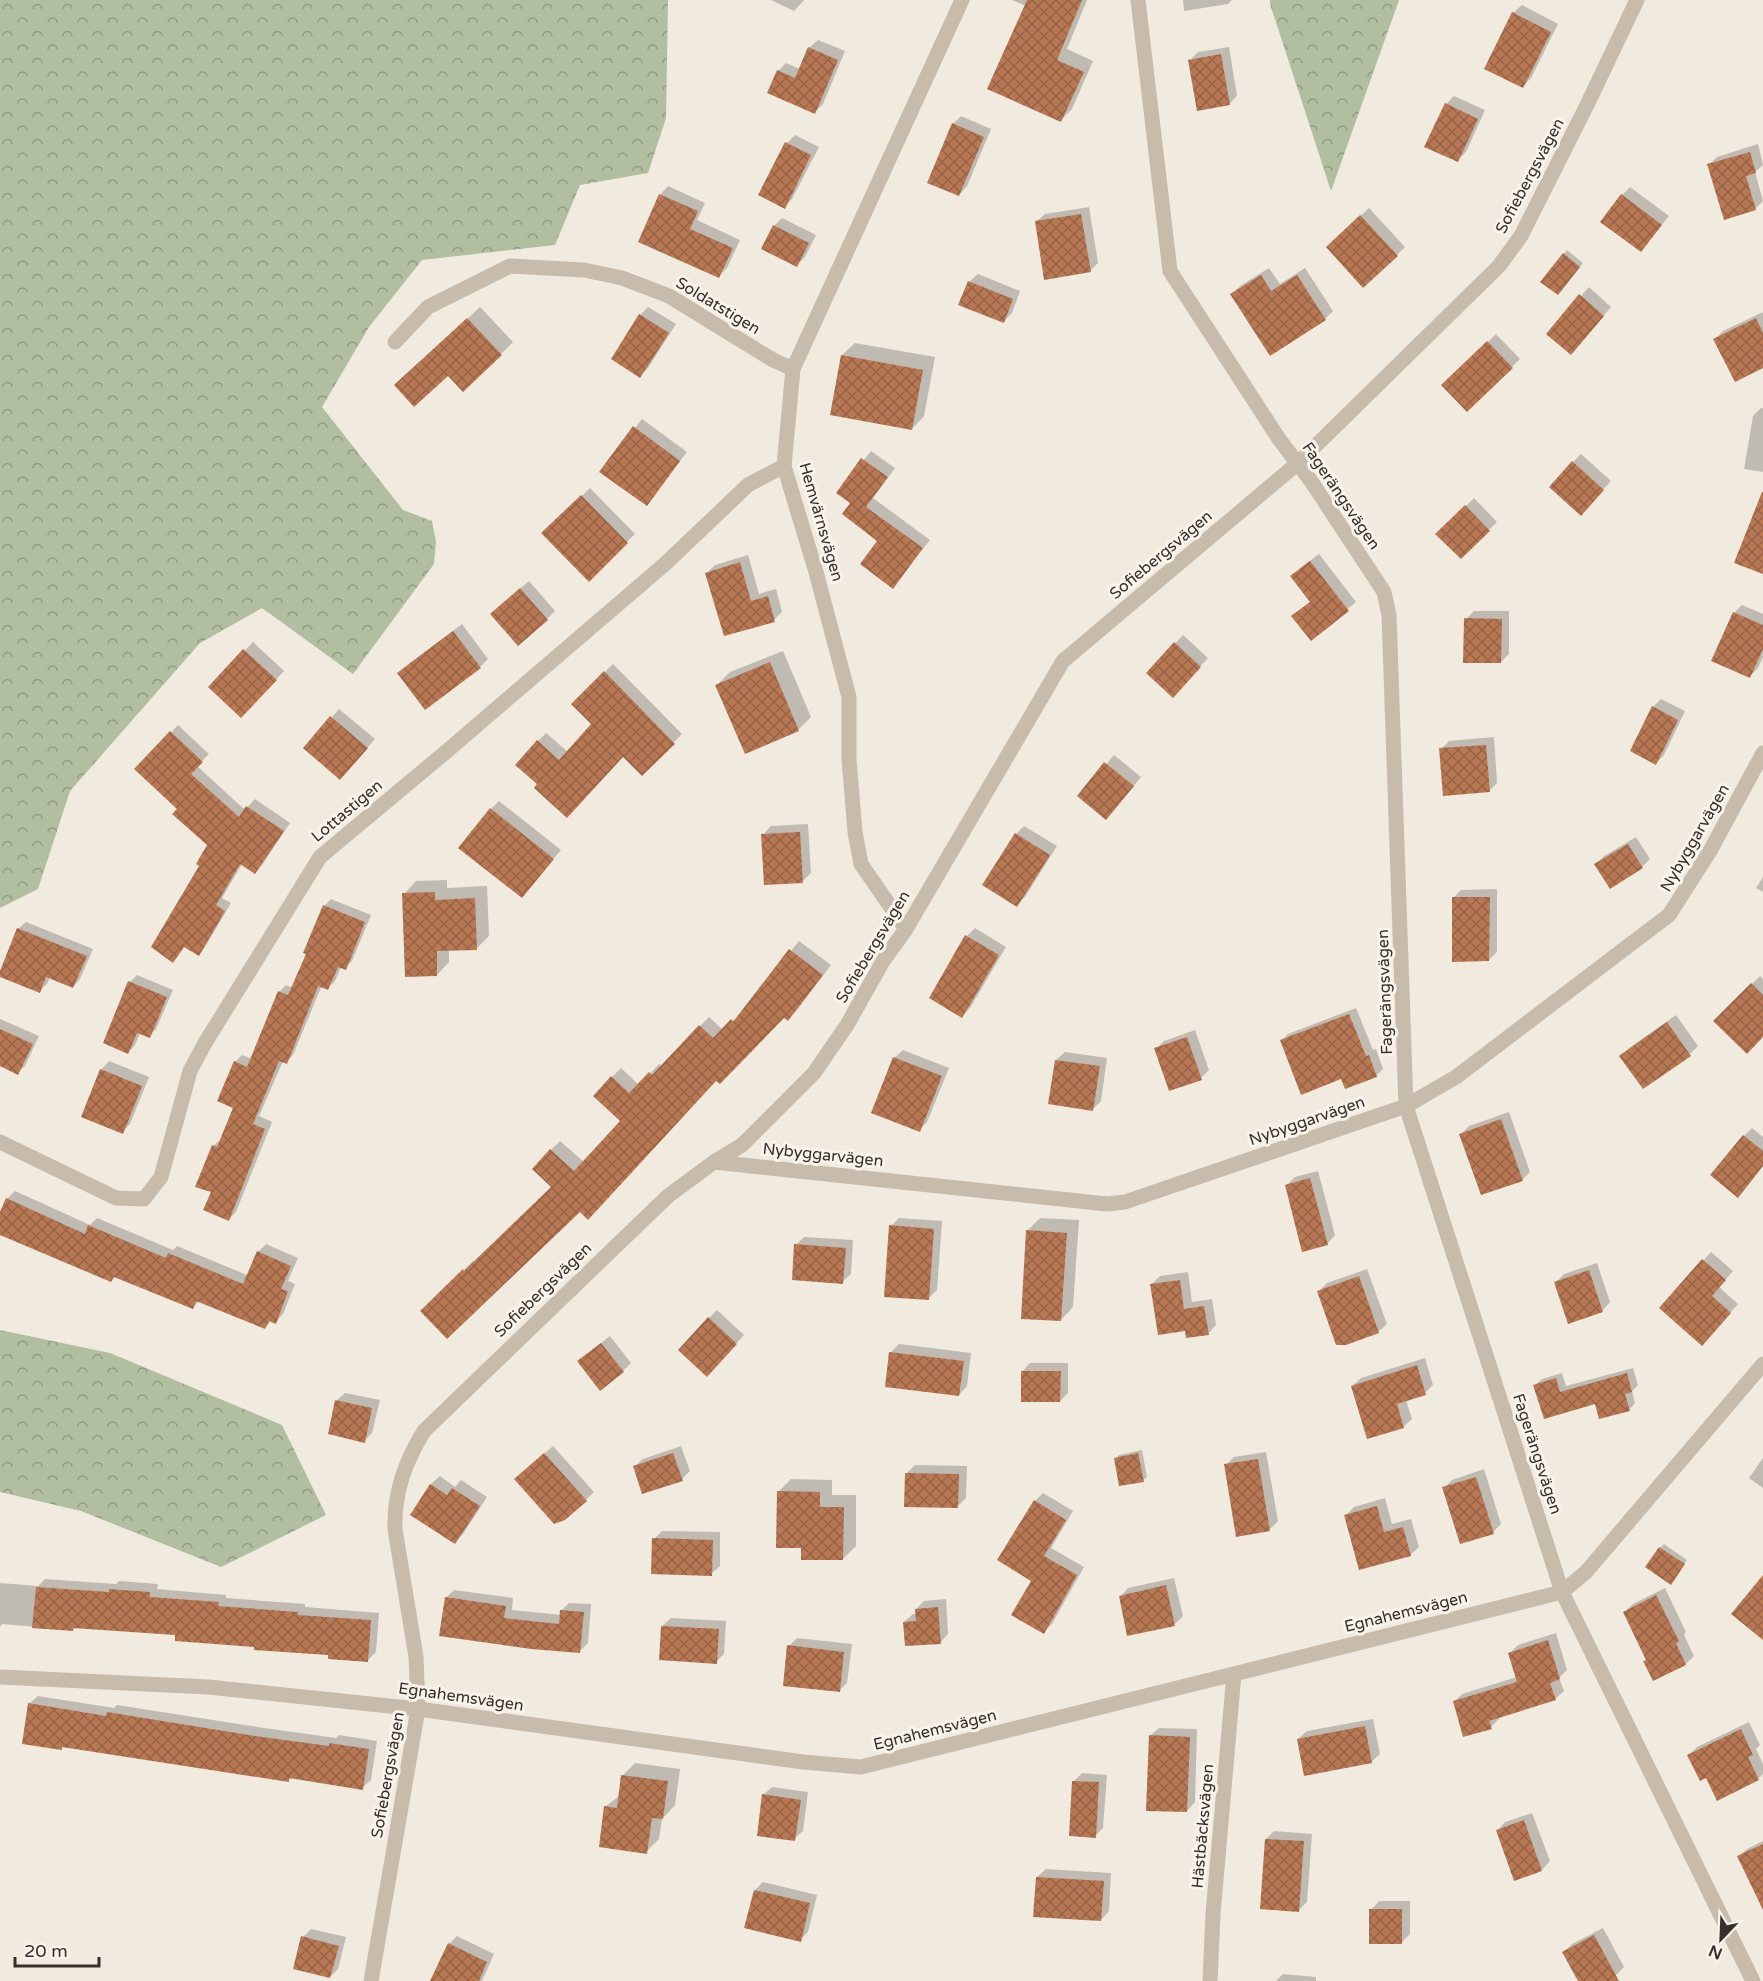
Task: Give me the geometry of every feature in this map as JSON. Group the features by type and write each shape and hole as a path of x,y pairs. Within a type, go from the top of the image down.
{"street":[{"name":"Hemvärnsvägen","path":"906,929 861,864 855,832 850,769 849,697 816,572 784,466 793,369 962,0"},
{"name":"Fagerängsvägen","path":"1138,0 1170,271 1279,439 1298,463 1384,592 1389,615 1406,1106 1562,1592 1753,1981"},
{"name":"Sofiebergsvägen","path":"371,1981 418,1709 416,1657 395,1529 395,1508 401,1480 410,1455 424,1431 668,1197 714,1161 742,1145 814,1073 847,1025 883,961 906,929 1063,661 1298,463 1499,266 1515,244 1587,105 1637,0"},
{"name":"Soldatstigen","path":"395,342 428,307 510,266 584,270 621,278 669,296 773,360 793,369"},
{"name":"Lottastigen","path":"0,1142 117,1198 144,1199 161,1177 190,1071 320,857 665,564 748,485 784,466"},
{"name":"Nybyggarvägen","path":"714,1161 1107,1204 1125,1202 1406,1106 1456,1077 1669,915 1710,851 1763,753"},
{"name":"Egnahemsvägen","path":"0,1677 208,1687 418,1709 802,1762 861,1767 1562,1592 1586,1572 1763,1364"},
{"name":"Hästbäcksvägen","path":"1210,1981 1214,1903 1234,1674"}],"green space":[{"path":"0,0 668,0 666,118 648,173 580,185 555,245 422,260 369,327 322,407 403,510 432,521 436,542 434,564 353,674 262,608 200,643 70,791 38,889 0,908"},
{"path":"1270,0 1399,0 1331,191 1270,4"},
{"path":"0,1330 110,1353 282,1425 326,1515 221,1567 81,1511 0,1492"}],"building":[{"path":"1027,0 1082,0 1057,60 1084,72 1061,122 987,89"},
{"path":"1512,12 1551,32 1523,88 1484,69"},
{"path":"808,47 838,60 815,114 767,93 777,70 795,78"},
{"path":"1221,54 1230,105 1197,111 1188,60"},
{"path":"1445,103 1478,119 1458,162 1424,147"},
{"path":"952,123 984,137 959,196 927,183"},
{"path":"785,142 811,155 785,209 758,195"},
{"path":"1750,152 1756,173 1746,176 1756,210 1724,220 1707,164"},
{"path":"659,194 698,211 690,229 733,248 719,278 638,242"},
{"path":"1621,194 1662,225 1641,252 1600,222"},
{"path":"1081,214 1091,272 1044,280 1035,221"},
{"path":"1360,215 1398,256 1363,288 1326,247"},
{"path":"773,225 809,243 797,267 761,249"},
{"path":"1563,253 1580,267 1558,295 1540,282"},
{"path":"1261,275 1271,291 1297,275 1326,320 1270,356 1230,294"},
{"path":"968,281 1013,299 1004,323 958,305"},
{"path":"1579,294 1604,316 1571,355 1546,334"},
{"path":"639,314 669,333 640,378 611,359"},
{"path":"467,318 502,355 463,392 448,376 414,407 394,385"},
{"path":"1756,318 1763,333 1763,368 1735,382 1713,339"},
{"path":"1487,341 1513,368 1467,412 1441,385"},
{"path":"841,355 923,370 912,430 830,415"},
{"path":"633,426 680,461 647,506 599,472"},
{"path":"861,458 888,477 866,507 923,548 893,589 860,564 877,541 842,514 850,503 836,493"},
{"path":"1572,461 1604,490 1581,516 1549,487"},
{"path":"1763,492 1763,574 1734,563"},
{"path":"581,495 628,543 589,582 541,533"},
{"path":"1465,505 1490,531 1461,559 1435,534"},
{"path":"1310,561 1349,611 1311,641 1291,616 1310,602 1290,576"},
{"path":"740,562 751,601 768,596 775,622 724,636 705,573"},
{"path":"520,588 548,620 518,646 490,614"},
{"path":"1733,612 1763,625 1763,649 1750,678 1711,661"},
{"path":"1464,618 1502,619 1501,663 1463,663"},
{"path":"453,631 481,668 425,710 397,673"},
{"path":"1174,642 1201,667 1173,698 1146,673"},
{"path":"243,649 277,680 241,718 208,687"},
{"path":"770,662 799,731 745,754 715,685"},
{"path":"604,671 675,744 642,776 623,757 567,818 534,788 537,784 515,765 537,740 559,760 591,724 571,704"},
{"path":"1652,706 1678,720 1656,765 1630,751"},
{"path":"330,716 368,748 340,780 303,748"},
{"path":"170,731 203,762 191,774 239,817 246,806 284,831 255,874 240,864 216,905 225,911 199,956 184,947 173,963 151,947 199,866 196,864 207,845 172,814 177,809 134,769"},
{"path":"1486,745 1490,792 1443,796 1439,748"},
{"path":"1104,762 1134,786 1106,820 1077,796"},
{"path":"490,808 554,859 522,898 458,848"},
{"path":"800,832 803,883 764,885 761,834"},
{"path":"1015,833 1050,855 1017,907 982,885"},
{"path":"1628,844 1643,868 1610,889 1594,864"},
{"path":"435,892 435,900 475,898 477,950 437,951 437,976 405,977 402,893"},
{"path":"1452,897 1490,897 1489,961 1452,962"},
{"path":"323,905 365,922 346,970 338,967 328,990 318,986 287,1064 279,1061 253,1124 265,1129 229,1221 203,1210 211,1192 195,1187 212,1145 217,1147 233,1108 217,1101 234,1061 247,1067 278,991 288,995 306,954 303,953"},
{"path":"17,928 87,956 73,988 46,977 40,993 0,977 0,971"},
{"path":"965,935 999,955 962,1018 929,998"},
{"path":"789,949 823,975 788,1021 784,1018 720,1084 716,1081 588,1220 580,1212 447,1339 420,1311 551,1187 532,1169 550,1149 574,1171 620,1121 593,1096 611,1076 629,1093 649,1072 652,1075 699,1025 713,1038 731,1019 733,1022"},
{"path":"128,981 167,997 150,1038 137,1033 128,1054 103,1043"},
{"path":"1751,983 1763,995 1763,1037 1747,1054 1713,1021"},
{"path":"1349,1014 1377,1077 1345,1089 1341,1079 1301,1095 1280,1040"},
{"path":"1667,1022 1691,1056 1643,1089 1619,1056"},
{"path":"0,1029 33,1044 18,1075 0,1066"},
{"path":"1187,1037 1202,1080 1169,1091 1154,1048"},
{"path":"893,1057 942,1076 920,1132 871,1113"},
{"path":"1055,1060 1100,1066 1093,1111 1048,1104"},
{"path":"100,1069 142,1086 123,1134 81,1117"},
{"path":"1501,1119 1523,1181 1481,1195 1459,1134"},
{"path":"1743,1135 1763,1151 1763,1166 1738,1198 1710,1175"},
{"path":"1310,1178 1328,1245 1302,1252 1285,1185"},
{"path":"6,1198 85,1234 88,1225 166,1258 168,1253 243,1284 257,1251 291,1266 281,1289 288,1291 276,1324 269,1321 265,1329 196,1301 193,1309 114,1277 111,1282 0,1235 0,1212"},
{"path":"889,1225 934,1229 929,1300 884,1297"},
{"path":"1026,1230 1067,1233 1061,1321 1021,1319"},
{"path":"794,1244 846,1248 843,1284 792,1280"},
{"path":"1702,1259 1726,1280 1712,1296 1731,1313 1702,1346 1659,1308"},
{"path":"1589,1270 1603,1312 1568,1324 1554,1282"},
{"path":"1359,1276 1379,1333 1346,1345 1336,1345 1317,1291"},
{"path":"1180,1280 1184,1309 1204,1306 1209,1335 1186,1338 1185,1331 1158,1335 1150,1284"},
{"path":"708,1317 737,1344 707,1377 678,1350"},
{"path":"601,1343 624,1372 600,1391 577,1361"},
{"path":"889,1352 964,1361 959,1396 885,1387"},
{"path":"1417,1365 1426,1395 1397,1404 1404,1428 1367,1439 1351,1386"},
{"path":"1021,1371 1061,1371 1060,1402 1021,1402"},
{"path":"1627,1373 1632,1392 1625,1394 1630,1411 1599,1419 1595,1404 1544,1419 1533,1385 1556,1378 1560,1392"},
{"path":"335,1400 372,1408 365,1443 328,1434"},
{"path":"544,1453 587,1501 565,1520 554,1524 514,1479"},
{"path":"673,1453 683,1481 642,1494 633,1466"},
{"path":"1138,1453 1144,1482 1119,1486 1114,1458"},
{"path":"1258,1459 1270,1531 1236,1537 1224,1464"},
{"path":"905,1473 959,1474 958,1508 904,1507"},
{"path":"1476,1477 1494,1534 1460,1544 1442,1487"},
{"path":"430,1484 447,1495 452,1488 480,1506 455,1544 410,1515"},
{"path":"777,1491 820,1492 820,1507 844,1507 843,1560 801,1560 801,1548 776,1548"},
{"path":"1034,1500 1066,1520 1044,1556 1077,1575 1044,1634 1011,1615 1031,1581 997,1560"},
{"path":"1377,1506 1384,1532 1403,1527 1411,1556 1359,1570 1344,1515"},
{"path":"652,1538 713,1540 712,1576 651,1574"},
{"path":"1659,1547 1685,1564 1671,1585 1645,1567"},
{"path":"1763,1575 1763,1640 1731,1614"},
{"path":"1166,1585 1175,1626 1127,1636 1119,1596"},
{"path":"36,1587 150,1592 150,1597 219,1602 218,1606 371,1620 368,1662 328,1659 328,1655 175,1641 175,1635 73,1628 73,1631 32,1628"},
{"path":"1656,1595 1679,1641 1676,1643 1686,1665 1653,1681 1643,1661 1646,1660 1623,1612"},
{"path":"445,1597 506,1606 504,1618 559,1624 560,1610 584,1612 580,1653 531,1649 439,1636"},
{"path":"938,1607 941,1644 905,1646 903,1622 916,1621 915,1609"},
{"path":"661,1626 719,1629 717,1664 659,1660"},
{"path":"1548,1640 1560,1679 1550,1683 1556,1700 1489,1721 1492,1729 1463,1737 1453,1701 1517,1682 1508,1653"},
{"path":"787,1645 844,1652 840,1692 783,1686"},
{"path":"28,1703 106,1716 107,1712 255,1736 369,1749 363,1790 289,1778 289,1782 62,1747 62,1750 22,1744"},
{"path":"1365,1726 1372,1763 1304,1776 1297,1739"},
{"path":"1741,1729 1753,1755 1748,1757 1759,1780 1717,1801 1706,1778 1700,1781 1687,1755"},
{"path":"1149,1735 1190,1737 1187,1812 1146,1811"},
{"path":"621,1775 668,1781 663,1819 652,1818 647,1854 599,1847 604,1806 617,1808"},
{"path":"1072,1781 1099,1782 1096,1838 1069,1836"},
{"path":"762,1794 801,1800 795,1841 757,1836"},
{"path":"1524,1820 1542,1871 1514,1881 1496,1830"},
{"path":"1265,1839 1304,1841 1299,1912 1260,1909"},
{"path":"1763,1844 1763,1910 1737,1856"},
{"path":"1036,1877 1104,1881 1101,1921 1033,1917"},
{"path":"754,1890 810,1903 801,1942 744,1928"},
{"path":"1369,1909 1402,1909 1402,1944 1369,1944"},
{"path":"1594,1935 1619,1981 1578,1981 1562,1952"},
{"path":"301,1936 339,1946 330,1978 293,1969"},
{"path":"448,1943 487,1962 479,1981 430,1981"}]}
